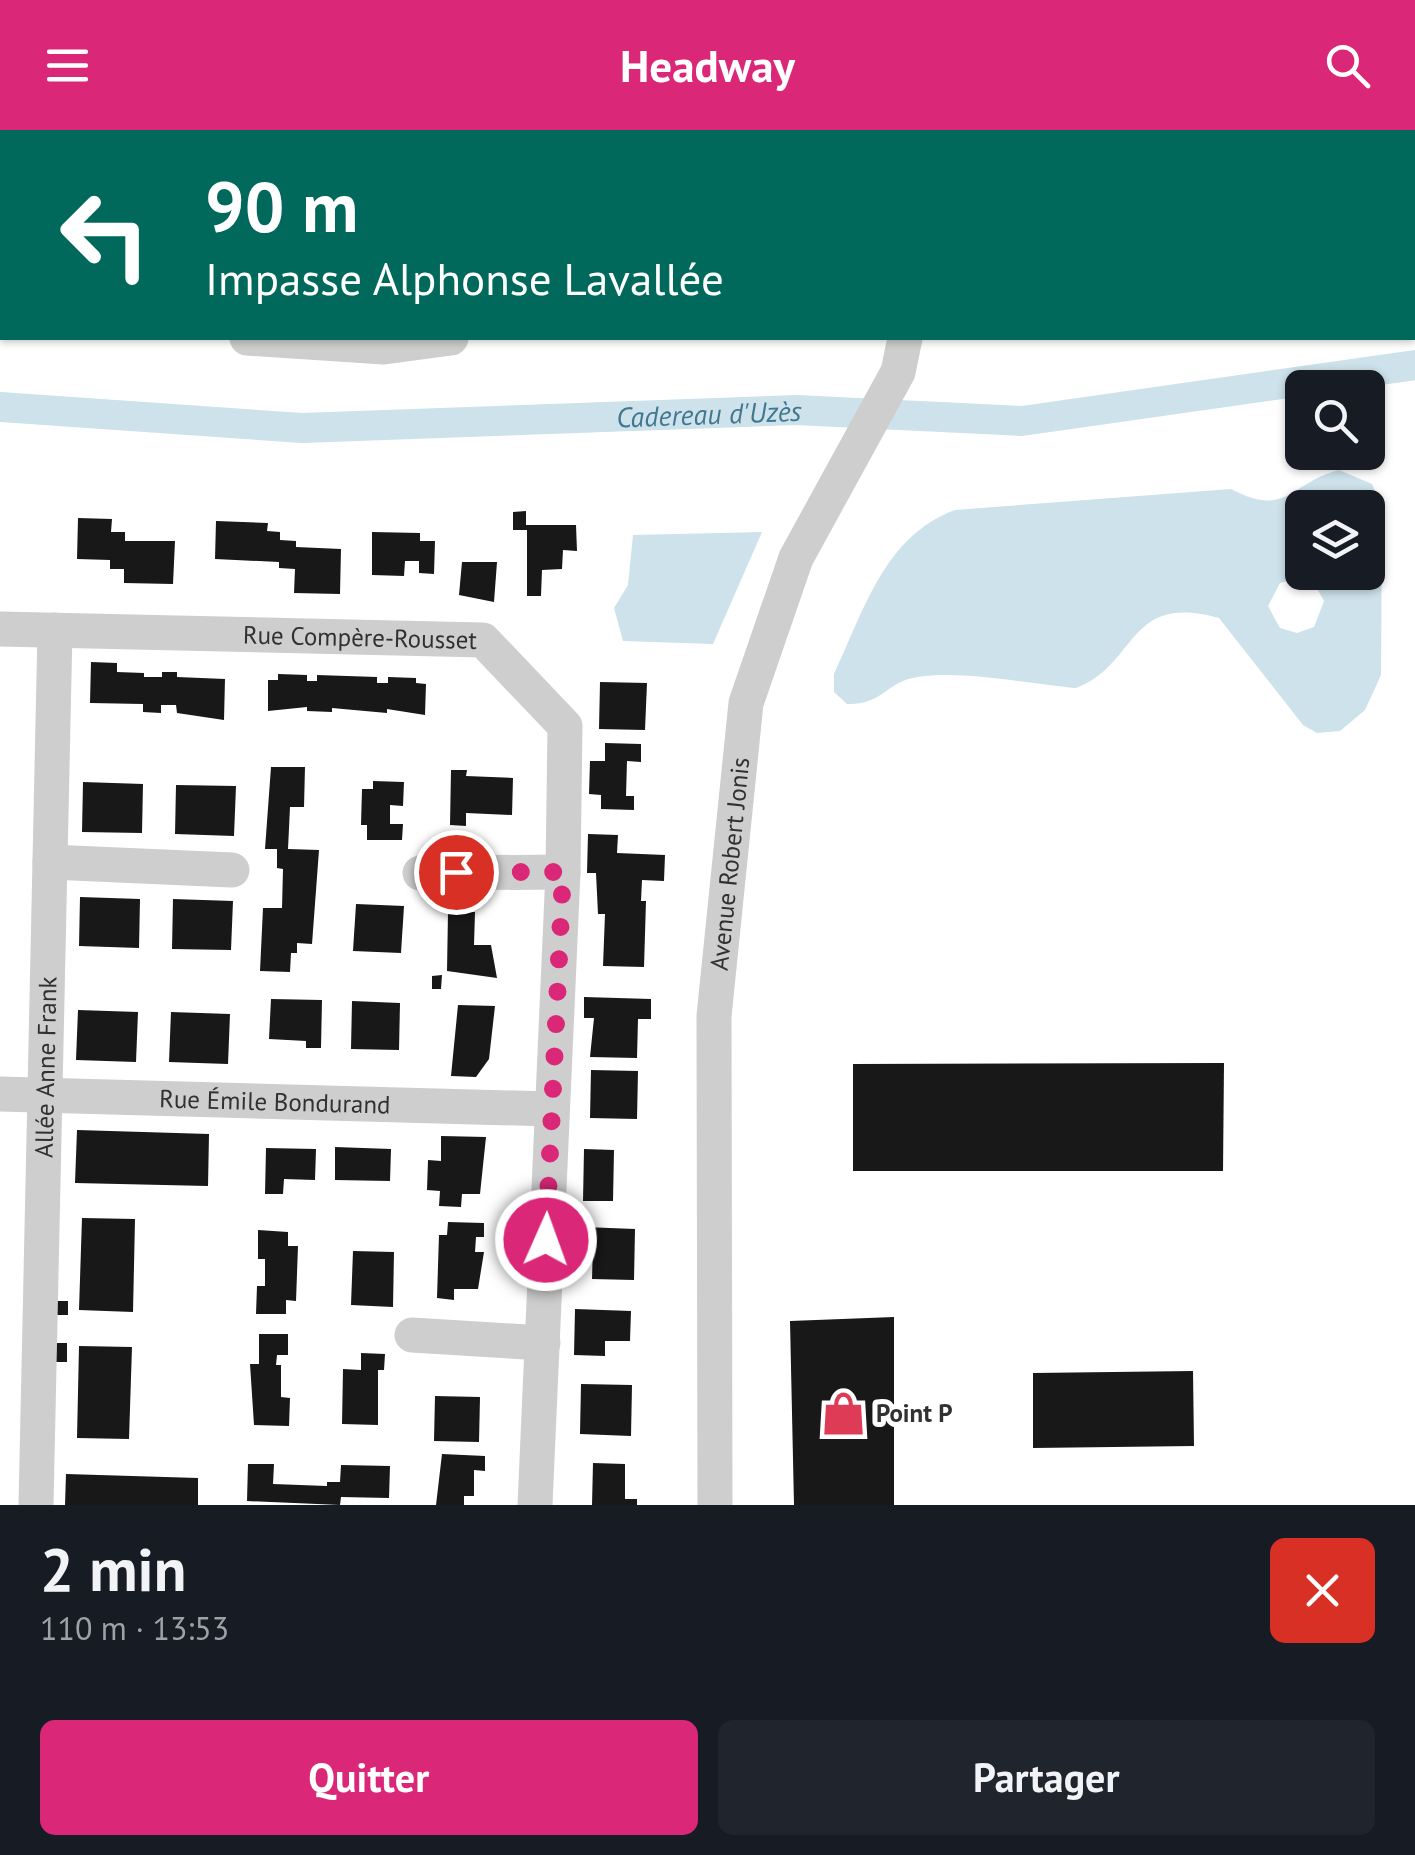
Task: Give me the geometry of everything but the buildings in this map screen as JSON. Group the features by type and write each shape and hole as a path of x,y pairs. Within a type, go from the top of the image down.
{"street":[{"path":"281,340 384,346 434,340"},
{"name":"Avenue Robert Jonis","path":"715,1505 714,1016 746,703 796,558 898,372 905,340"},
{"path":"0,629 0,646"},
{"name":"Rue Compère-Rousset","path":"0,629 484,640 565,726 563,872 535,1505"},
{"name":"Allée Anne Frank","path":"36,1505 55,630"},
{"path":"50,862 232,870"},
{"path":"420,872 563,872"},
{"name":"Rue Émile Bondurand","path":"0,1094 550,1109"},
{"path":"412,1334 543,1343"},
{"name":"Avenue Robert Jonis","path":"713,1423 736,1505"}],"water":[{"path":"1339,470 1372,484 1374,490 1297,490"},
{"path":"1231,489 1250,497 1285,496 1285,582 1280,583 1268,606 1280,628 1297,633 1314,627 1324,601 1318,590 1382,590 1381,675 1365,710 1340,731 1317,733 1303,725 1219,618 1189,613 1166,615 1149,622 1112,663 1076,688 936,675 907,679 859,703 847,704 834,692 834,674 879,578 910,538 955,510"},
{"path":"762,532 713,644 623,641 614,608 628,585 633,535"}],"waterway":[{"name":"Cadereau d'Uzès","path":"0,407 302,428 796,410 1022,421 1415,365"}],"place":[{"name":"Point P","path":"843,1413"}],"route":[{"path":"456,872 563,872 546,1240"}]}
